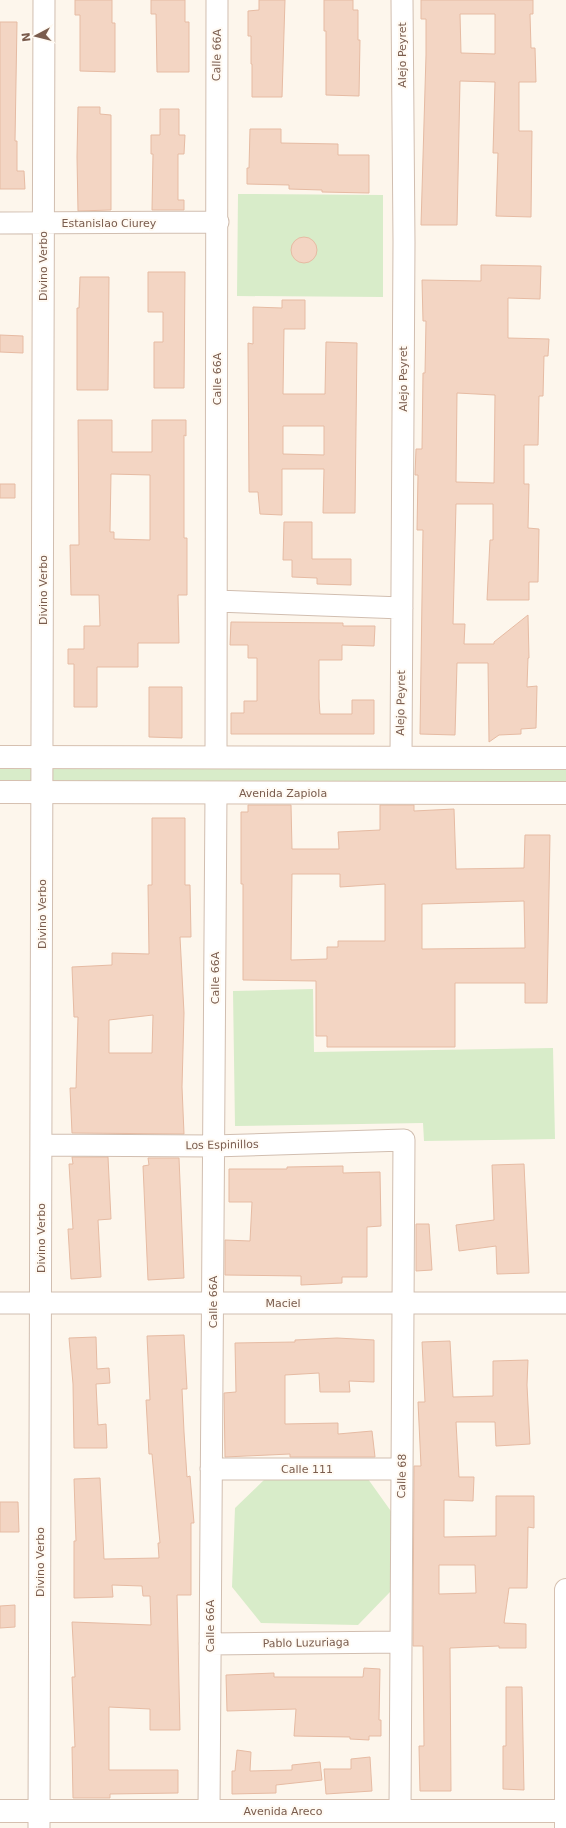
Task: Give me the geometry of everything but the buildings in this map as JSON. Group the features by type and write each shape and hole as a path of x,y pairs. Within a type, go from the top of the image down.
{"main road":[{"path":"0,757 566,758"},
{"name":"Avenida Zapiola","path":"0,792 566,793"},
{"path":"566,1590 566,1828"},
{"name":"Avenida Areco","path":"0,1811 39,1819 209,1811 566,1811"}],"street":[{"name":"Divino Verbo","path":"39,1819 44,0"},
{"name":"Calle 66A","path":"216,757 218,222 217,0"},
{"name":"Alejo Peyret","path":"401,757 404,242 402,0"},
{"name":"Estanislao Ciurey","path":"0,223 218,222"},
{"path":"217,601 402,608"},
{"name":"Calle 66A","path":"209,1811 216,793"},
{"name":"Los Espinillos","path":"41,1145 213,1146 404,1140"},
{"name":"Calle 68","path":"400,1811 404,1140"},
{"name":"Maciel","path":"0,1303 566,1303"},
{"name":"Calle 111","path":"211,1469 402,1469"},
{"name":"Pablo Luzuriaga","path":"210,1644 401,1642"}],"green space":[{"path":"238,194 383,195 383,297 237,296"},
{"path":"0,767 566,768 566,786 0,784"},
{"path":"313,989 314,1052 553,1048 555,1139 424,1141 423,1123 235,1126 233,991"},
{"path":"265,1479 368,1479 393,1514 390,1592 358,1625 261,1623 232,1587 235,1508"}]}
